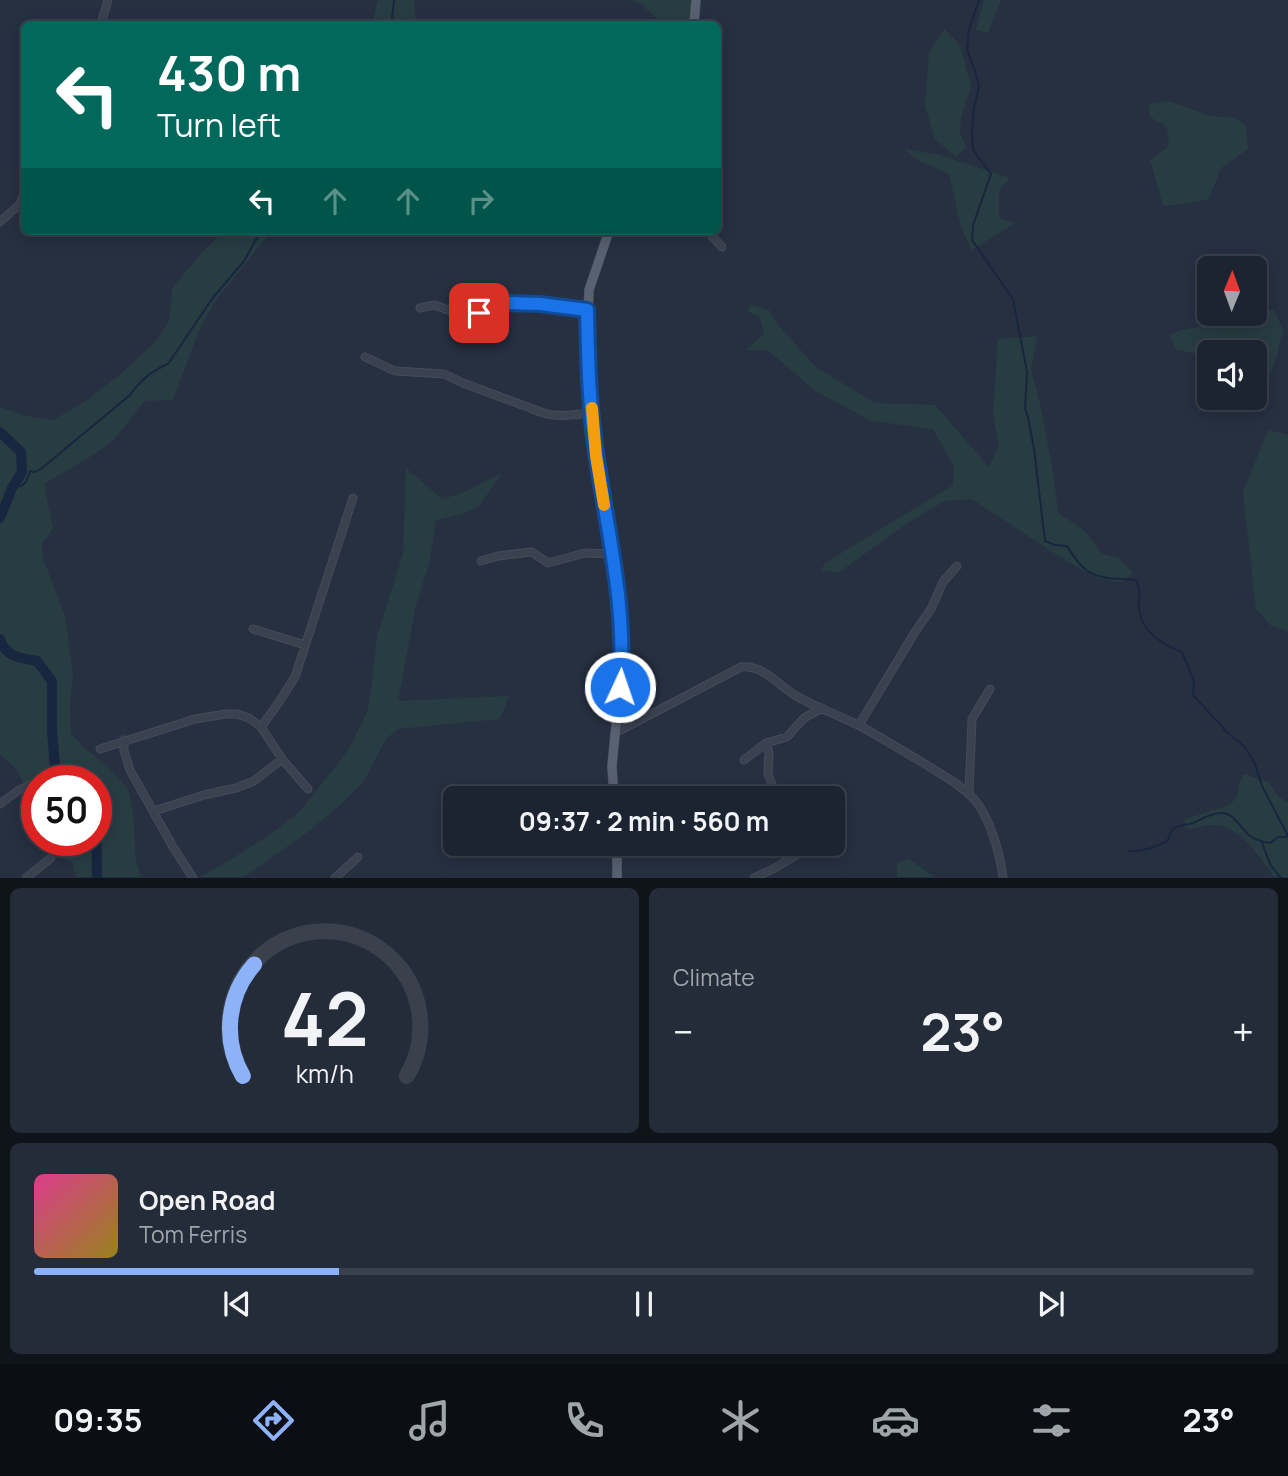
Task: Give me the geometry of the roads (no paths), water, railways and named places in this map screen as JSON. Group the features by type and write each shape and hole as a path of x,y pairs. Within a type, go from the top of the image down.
{"main road":[{"path":"694,21 696,0"},
{"path":"608,235 589,290 587,341 596,456 613,554 620,626 622,664 612,766 613,786"},
{"path":"617,856 617,877"}],"street":[{"path":"102,21 107,0"},
{"path":"0,222 21,201"},
{"path":"711,235 722,247"},
{"path":"420,308 434,305 460,314 479,313 491,304 506,303 587,310"},
{"path":"365,357 396,371 444,374 545,414 592,413"},
{"path":"261,727 295,677 353,498"},
{"path":"481,561 533,552 548,563 585,553 613,554"},
{"path":"859,725 931,610 943,582 957,566"},
{"path":"253,629 305,645"},
{"path":"615,733 741,667 751,666 761,670 796,696 859,725 969,793 992,832 1003,877"},
{"path":"969,793 972,719 990,689"},
{"path":"744,760 766,743 787,737 804,718 822,708"},
{"path":"100,749 195,719 237,714 250,718 261,727 282,760 308,789"},
{"path":"124,740 124,751 130,770 193,877"},
{"path":"766,743 769,753 768,774 772,786"},
{"path":"154,811 254,781 282,760"},
{"path":"0,804 21,789"},
{"path":"754,877 775,868 790,856"},
{"path":"335,877 358,857"},
{"path":"26,877 51,858"}],"waterway":[{"path":"394,0 392,18 396,21"},
{"path":"979,0 969,30 967,50 979,86 974,108 973,150 991,174 973,225 972,240 1013,299 1027,372 1025,409 1034,449 1045,541 1067,546 1080,564 1096,576 1136,580 1139,609 1144,625 1160,641 1182,652 1194,681 1193,695 1227,732 1245,747 1288,836"},
{"path":"13,486 22,485 30,471 35,472 42,468 130,395 147,377 168,364 212,299 244,261 259,235"},
{"path":"0,432 21,452 22,472 12,488 0,518"},
{"path":"0,639 9,653 37,661 52,681 55,765"},
{"path":"1129,851 1154,847 1168,840 1177,827 1221,813 1231,816 1249,835 1259,840 1270,843 1278,837 1287,837"},
{"path":"1262,843 1271,866 1281,878"},
{"path":"97,856 97,878"}]}
